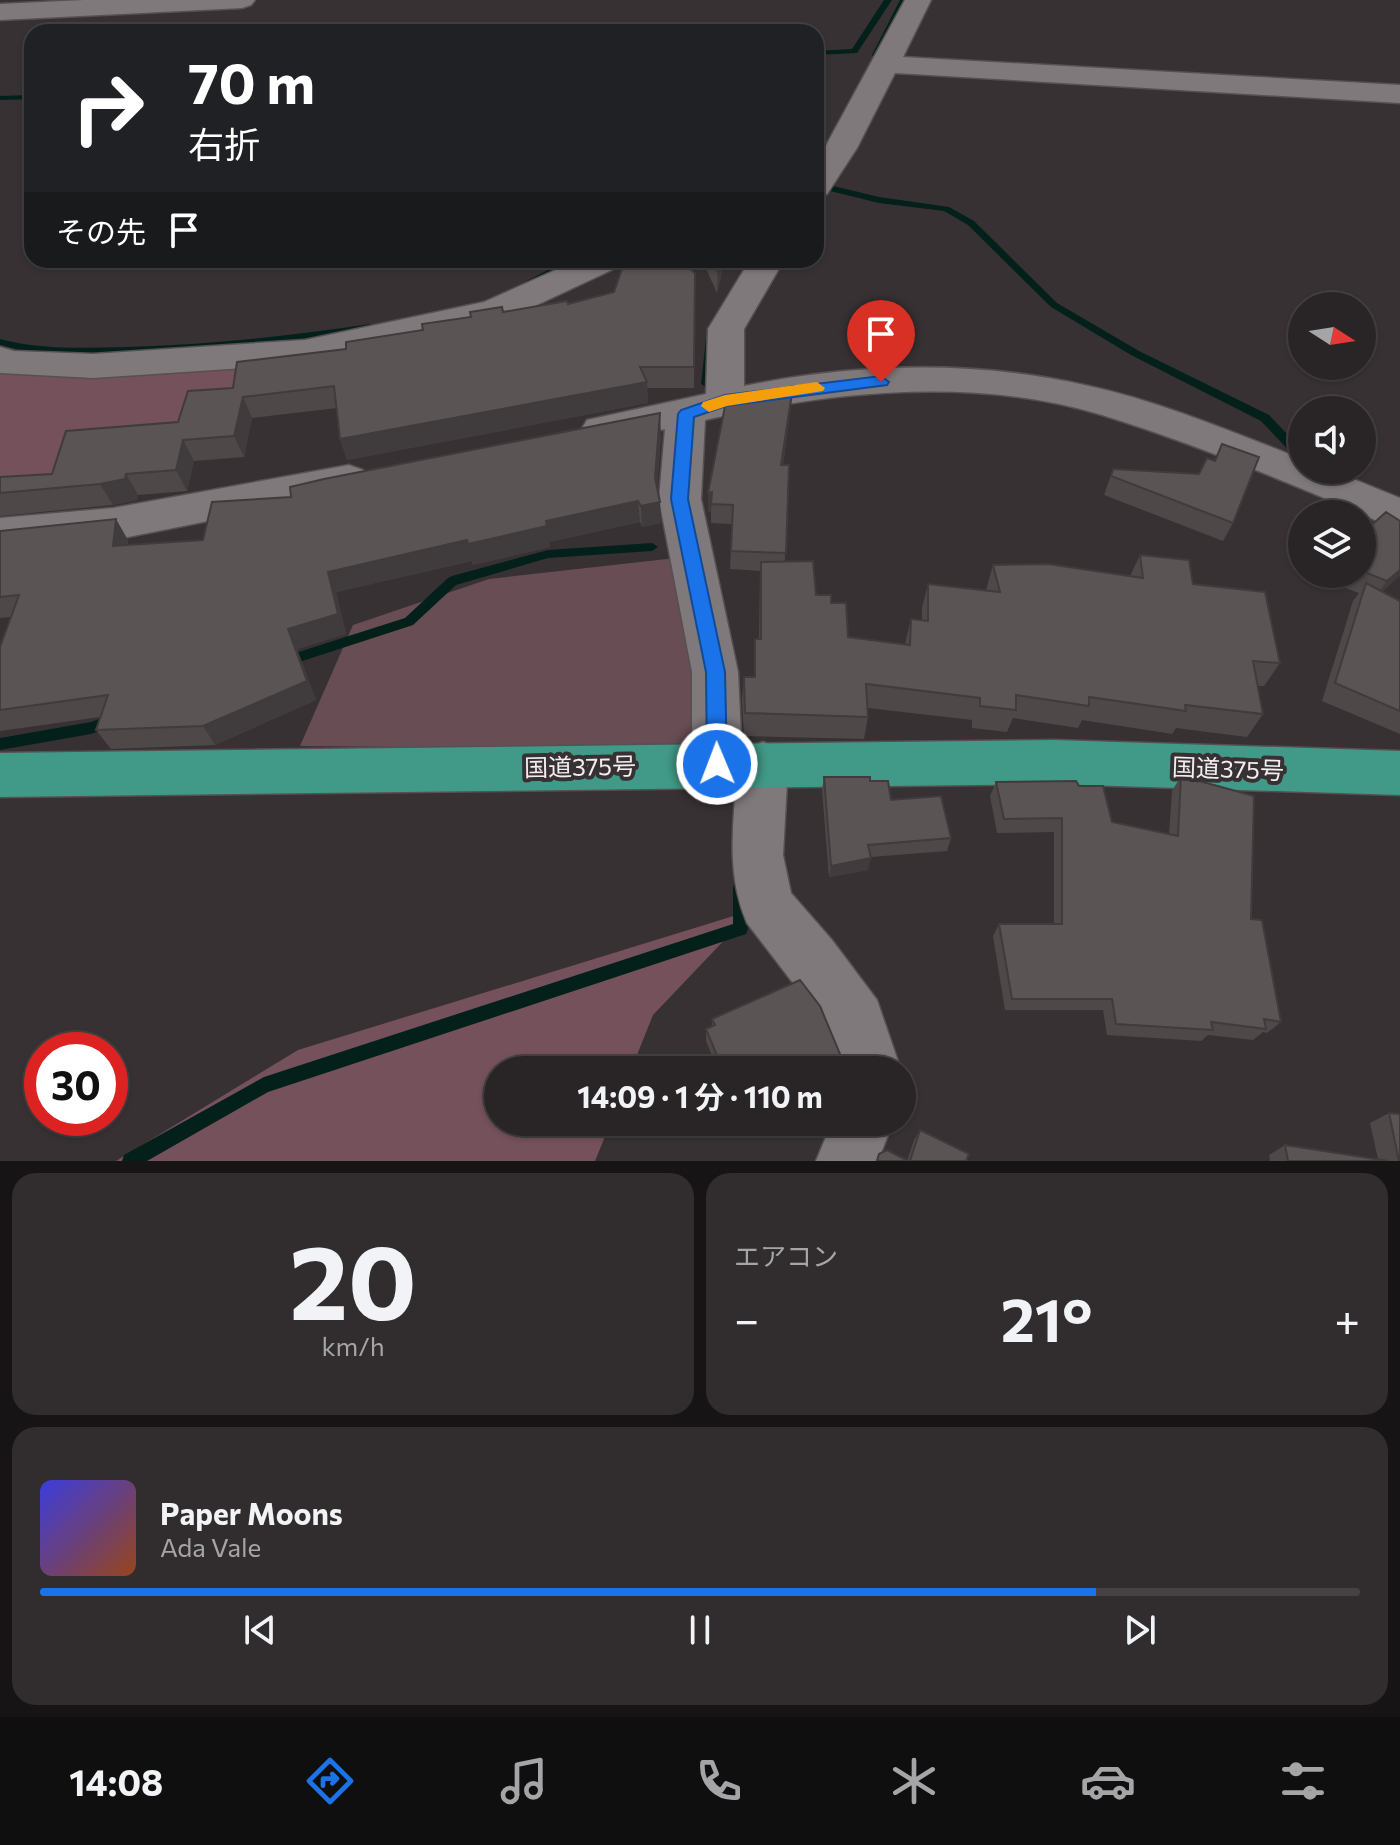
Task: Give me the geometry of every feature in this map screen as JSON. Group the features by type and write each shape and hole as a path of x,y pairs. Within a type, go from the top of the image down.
{"highway":[{"name":"国道375号","path":"0,775 1054,762 1400,773"}],"street":[{"path":"0,12 242,0"},
{"path":"824,175 842,148 918,0"},
{"path":"887,64 1400,94"},
{"path":"0,359 10,363 93,366 305,352 494,311 588,268"},
{"path":"755,268 726,329 680,499 715,672 740,764 766,905 812,959 857,1020 867,1056"},
{"path":"564,437 706,407 855,382 958,379 1089,398 1291,469 1400,515"},
{"path":"0,534 113,524 380,473"},
{"path":"847,1161 857,1136"}],"shaded area":[{"path":"291,358 186,411 181,437 60,490 0,494 0,366"},
{"path":"685,557 706,750 300,746 353,625 489,579"},
{"path":"753,910 653,1015 637,1056 484,1056 484,1136 605,1136 595,1161 116,1161 298,1050"}],"building":[{"path":"622,268 689,268 695,273 694,367 640,367 647,382 340,439 334,386 243,397 234,436 183,440 176,470 126,474 125,479 100,484 0,493 0,477 52,474 66,431 178,422 188,391 233,388 237,362 346,349 346,342 423,330 422,324 471,317 470,312 502,307 503,312 567,301 568,304 614,292"},
{"path":"793,386 781,465 789,465 786,553 731,551 733,505 711,504 712,492 708,493 726,401"},
{"path":"660,413 655,478 660,502 641,506 638,501 546,521 547,526 468,544 467,540 328,572 338,614 288,629 307,681 203,726 96,730 108,695 0,710 0,647 19,595 0,597 0,531 116,519 113,546 203,540 212,502 291,497 290,487 324,479"},
{"path":"1222,444 1259,457 1233,523 1111,476 1113,469 1199,474 1207,458 1215,461"},
{"path":"1386,512 1400,521 1400,570 1387,581 1376,577 1376,521"},
{"path":"1140,555 1189,560 1193,584 1265,592 1280,663 1253,661 1263,714 1185,705 1186,711 1089,697 1089,706 1016,695 1016,710 980,706 980,698 866,684 868,717 745,713 744,677 755,677 755,639 761,639 761,562 813,561 816,595 831,595 831,603 846,603 848,637 910,645 911,619 928,621 928,584 1000,592 993,565 1048,564 1143,578"},
{"path":"1364,588 1375,588 1400,601 1400,711 1335,683"},
{"path":"1181,776 1254,796 1251,919 1262,920 1281,1022 1264,1019 1266,1029 1211,1022 1213,1030 1116,1024 1112,999 1012,999 999,924 1062,924 1062,818 1004,819 996,782 1076,781 1079,786 1103,786 1112,822 1178,836"},
{"path":"824,777 870,777 870,781 888,781 891,800 941,796 951,838 868,845 871,858 831,866"},
{"path":"800,980 820,1006 841,1056 717,1056 706,1029 715,1025 712,1019"},
{"path":"1389,1113 1400,1114 1400,1161 1399,1161"},
{"path":"920,1130 969,1154 966,1161 910,1161"},
{"path":"1285,1145 1388,1161 1288,1161"},
{"path":"887,1150 908,1161 877,1161 879,1154"}],"waterway":[{"path":"824,53 854,51 888,0"},
{"path":"876,55 904,0"},
{"path":"0,98 24,97"},
{"path":"825,187 879,200 946,209 971,223 1054,305 1135,353 1265,418 1288,442"},
{"path":"530,282 558,268"},
{"path":"0,342 28,349 57,351 179,349 370,327"},
{"path":"706,384 711,339"},
{"path":"287,661 409,622 452,581 548,554 652,547"},
{"path":"0,744 91,728 110,721"},
{"path":"130,1161 264,1085 741,929 740,888"}],"slow traffic":[{"path":"709,406 817,388"}],"route":[{"path":"717,764 715,672 680,499 686,414 725,401 855,382 881,382"}]}
